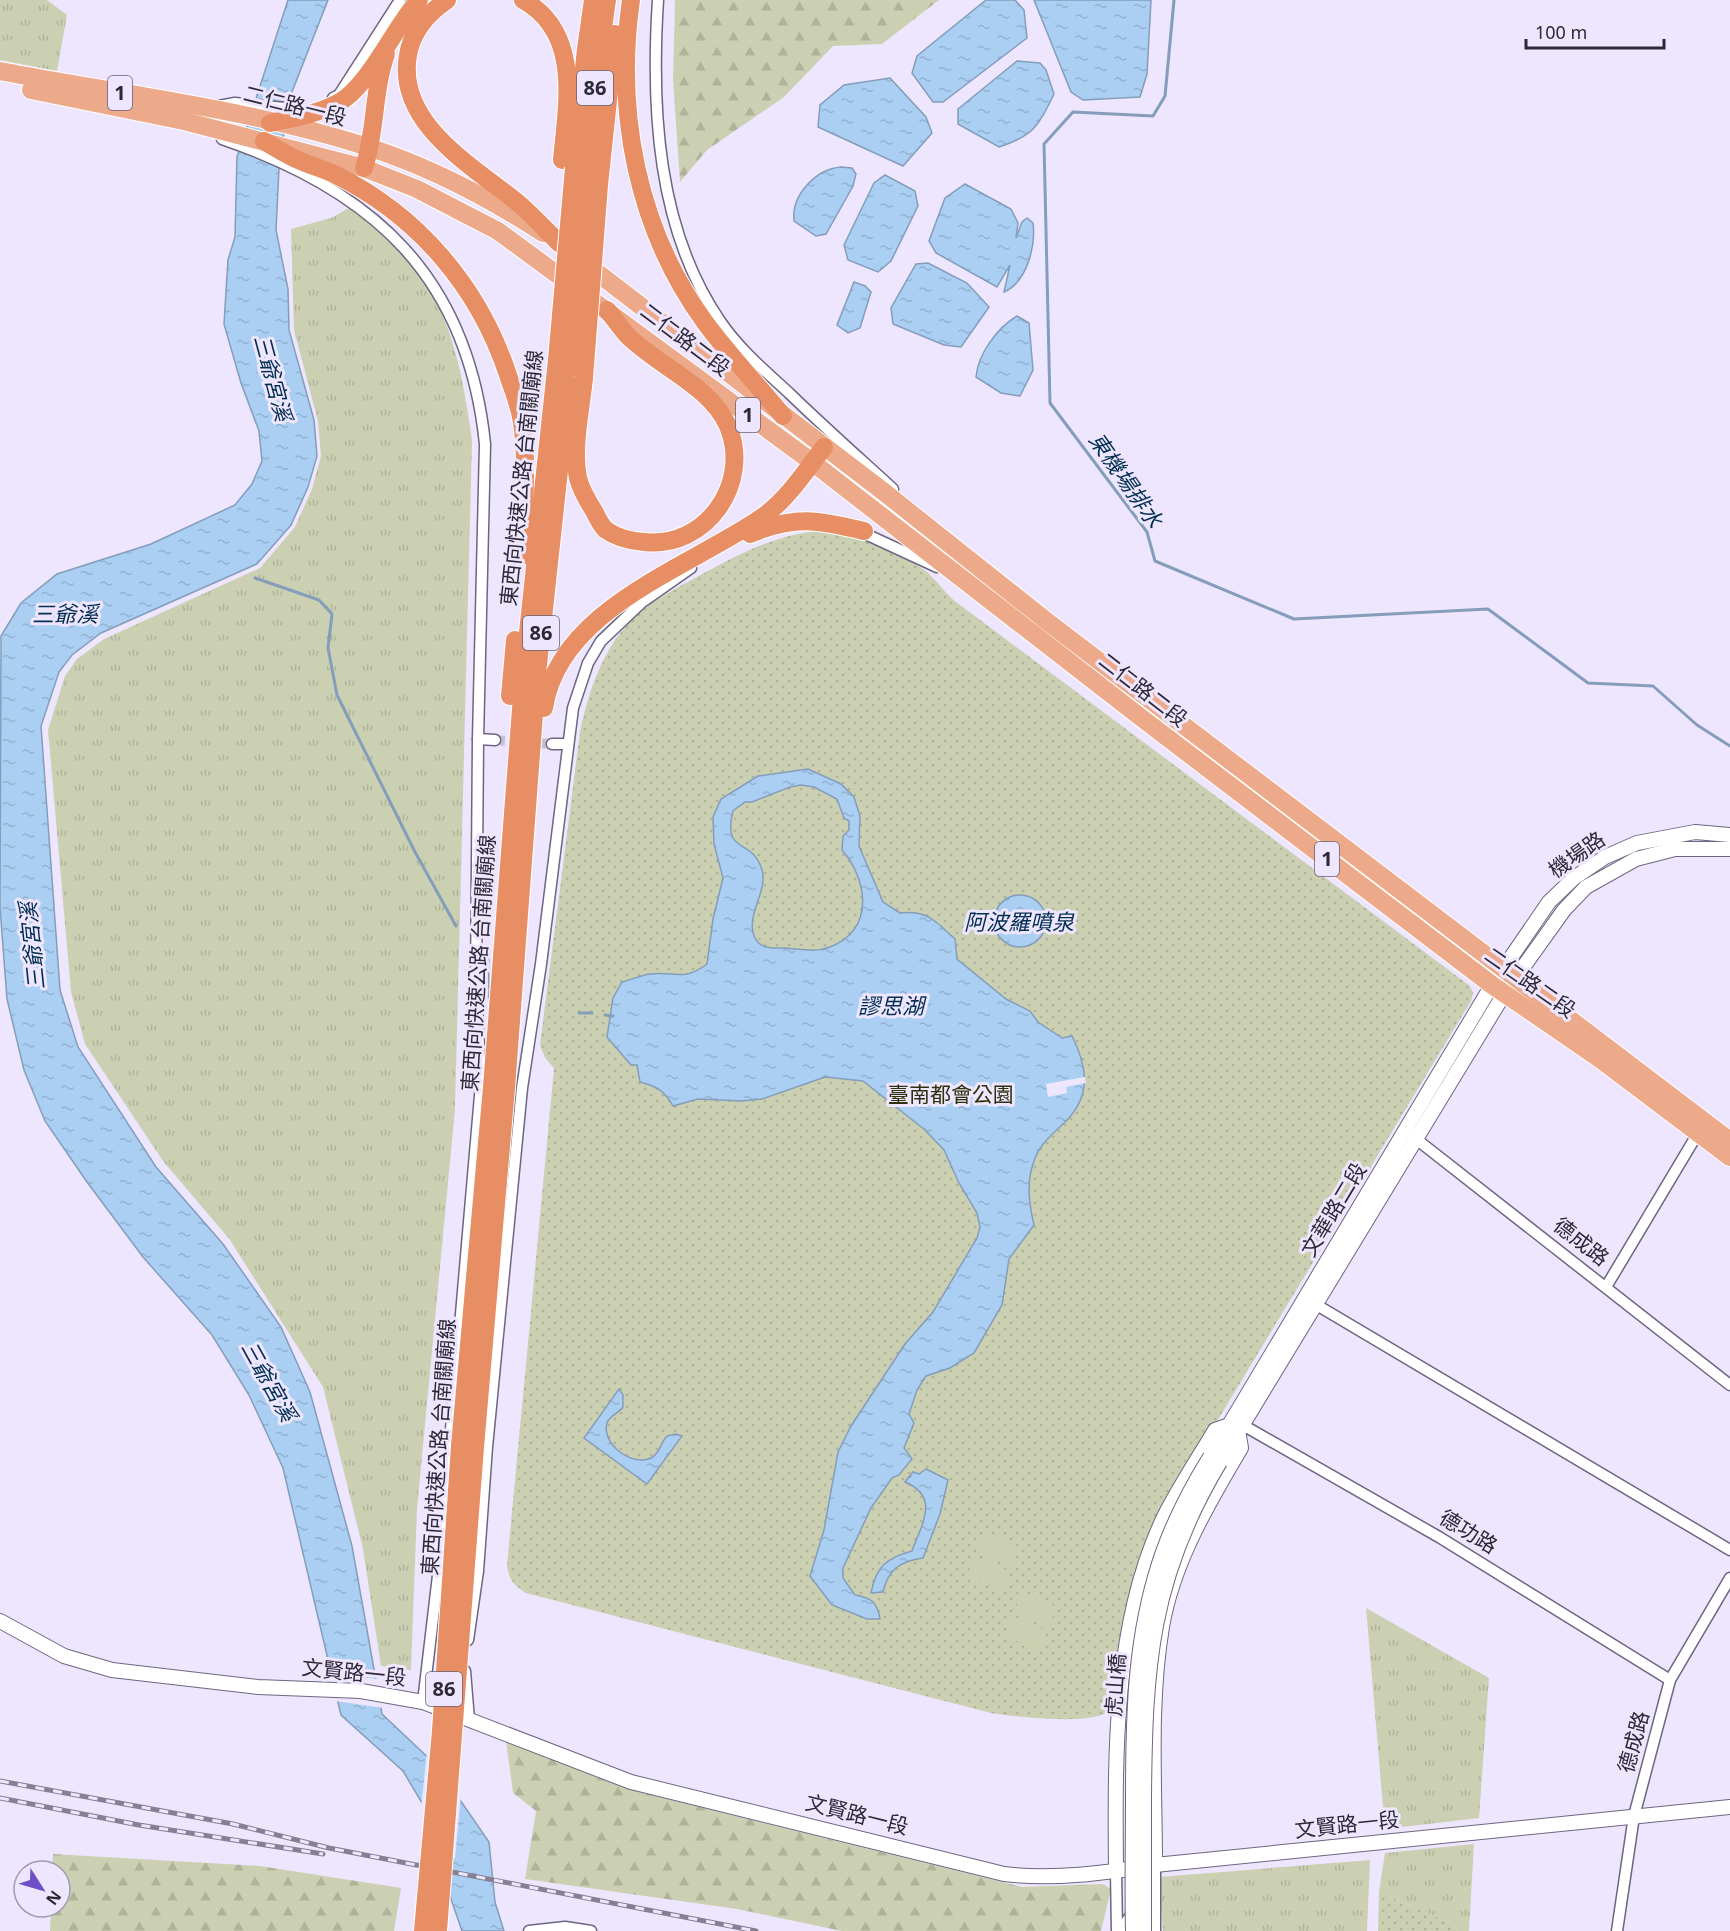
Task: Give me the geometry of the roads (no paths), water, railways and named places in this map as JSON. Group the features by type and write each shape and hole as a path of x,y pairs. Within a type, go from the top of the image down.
{"highway":[{"path":"270,123 303,119 340,102 354,89 419,0"},
{"path":"447,0 422,22 409,51 407,86 413,103 435,134 520,205 560,244"},
{"path":"523,0 546,17 556,29 562,47 567,72 567,101 580,172"},
{"name":"東西向快速公路 台南關廟線","path":"505,1017 521,898 537,674 580,172 586,49 593,0"},
{"name":"東西向快速公路 台南關廟線","path":"580,172 607,0"},
{"path":"513,808 505,788 512,670 526,555 564,364 580,172 620,0"},
{"path":"631,0 624,62 625,93 635,159 652,223 669,264 705,322 783,416"},
{"path":"364,168 370,148 378,81 394,33"},
{"path":"264,141 295,159 334,174 373,198 411,226 442,255 483,313 502,357 522,422 525,459 522,525 526,555"},
{"path":"564,364 578,476 583,494 604,528 619,537 653,543 670,542 700,529 713,517 730,489 735,456 728,427 711,402 628,335 607,310"},
{"name":"東西向快速公路 台南關廟線","path":"423,1931 500,1087 513,808 564,364"},
{"path":"521,898 547,690 560,666 591,626 612,607 646,584 717,546 776,505 792,490 824,447"},
{"path":"717,546 771,525 790,522 822,520 864,531"},
{"name":"東西向快速公路 台南關廟線","path":"438,1931 468,1446"}],"main road":[{"name":"二仁路一段","path":"0,71 203,117 234,138 264,141"},
{"name":"二仁路一段","path":"0,84 203,117 241,109 270,123"},
{"name":"二仁路一段","path":"303,119 471,189 560,244"},
{"name":"二仁路一段","path":"295,159 364,168 456,208 532,254"},
{"name":"二仁路二段","path":"560,244 1049,623 1730,1141"},
{"name":"二仁路二段","path":"532,254 812,462 963,577 1139,717 1498,989 1600,1059 1730,1157"}],"street":[{"path":"241,109 303,119 339,95 400,0"},
{"path":"658,0 656,84 661,162 682,246 711,307 743,351 924,516 1044,613 1049,623"},
{"path":"234,138 295,159 375,219 402,243 424,270 449,312 465,352 481,408 485,444 478,739 477,1016 500,1087"},
{"path":"423,1702 439,1567 468,1446 500,1087 533,1020 573,708 588,663 597,648 620,622 663,586 733,544 765,532 802,527 864,531 963,577"},
{"path":"478,739 495,740"},
{"path":"552,744 568,744"},
{"name":"機場路","path":"1498,989 1550,902 1574,878 1605,857 1637,843 1668,835 1695,832 1730,835"},
{"name":"機場路","path":"1509,973 1564,910 1586,888 1612,870 1636,859 1675,849 1730,849"},
{"name":"文華路二段","path":"1215,1460 1498,989"},
{"path":"1606,1287 1698,1133"},
{"name":"文華路二段","path":"1236,1426 1315,1304 1410,1134"},
{"name":"德成路","path":"1410,1134 1730,1385"},
{"path":"1315,1304 1730,1550"},
{"path":"1118,1931 1117,1722 1138,1591 1164,1517 1215,1430 1236,1426 1241,1448 1193,1533 1173,1585 1162,1627 1156,1689 1155,1931"},
{"name":"德功路","path":"1236,1426 1439,1537 1670,1680"},
{"path":"468,1446 478,1571 465,1670 469,1720"},
{"name":"虎山橋","path":"1133,1931 1134,1749 1138,1656 1148,1603 1165,1546 1192,1486 1215,1460"},
{"name":"虎山橋","path":"1144,1931 1145,1747 1149,1657 1156,1614 1176,1550 1215,1460"},
{"name":"德成路","path":"1617,1931 1634,1816 1670,1680 1730,1578"},
{"name":"文賢路一段","path":"0,1621 47,1648 95,1666 205,1682 385,1695 423,1702 631,1782 1004,1874 1045,1877 1116,1871 1155,1865 1730,1808"},
{"path":"1118,1931 1155,1883"},
{"path":"531,1930 565,1927 591,1931"}],"water":[{"name":"三爺溪","path":"288,0 328,0 288,102 279,168 276,230 288,289 289,330 314,420 317,456 308,487 291,525 257,564 101,633 72,655 59,672 41,726 60,990 78,1047 156,1167 223,1244 281,1327 310,1392 352,1546 382,1714 436,1765 489,1842 495,1902 504,1931 462,1931 450,1896 447,1845 403,1771 341,1715 283,1468 249,1395 212,1335 143,1257 45,1121 24,1070 7,999 0,907 1,636 21,603 57,574 151,544 235,505 252,484 262,461 259,431 241,383 224,324 228,260 235,237 237,157"},
{"path":"986,0 1015,0 1024,10 1027,38 943,102 933,102 912,73 917,56"},
{"path":"1034,0 1151,0 1147,74 1140,97 1083,100 1071,92"},
{"path":"1017,61 1040,63 1046,70 1054,94 1033,129 1020,139 999,147 958,124 958,109"},
{"path":"890,78 926,117 932,133 903,166 818,127 820,105 844,85"},
{"path":"841,167 852,168 856,174 853,186 826,234 816,236 794,221 797,202 801,193 814,178"},
{"path":"885,175 915,191 918,206 891,261 878,272 848,260 844,245 874,183"},
{"path":"965,184 1011,209 1018,223 1016,238 1022,222 1027,218 1033,223 1033,242 1024,272 1012,287 1004,292 1010,265 997,287 936,253 929,241 945,198"},
{"path":"928,263 967,283 989,307 961,347 944,345 893,324 891,308 916,264"},
{"path":"854,282 865,286 871,292 860,328 848,333 837,325"},
{"path":"1017,316 1029,323 1033,370 1020,396 1001,393 976,377 980,359 990,342 1002,327"},
{"name":"謬思湖","path":"808,769 841,784 854,797 860,816 859,846 883,902 900,913 918,913 936,922 955,939 957,959 1006,999 1030,1011 1038,1022 1062,1038 1072,1036 1083,1067 1084,1088 1076,1108 1044,1143 1034,1161 1029,1193 1034,1225 1009,1259 1002,1305 974,1353 950,1368 926,1376 917,1390 909,1414 914,1423 904,1448 912,1459 899,1475 892,1478 871,1508 843,1568 843,1578 855,1595 873,1602 880,1619 867,1619 832,1605 810,1576 824,1530 838,1452 851,1426 905,1344 933,1312 977,1238 980,1227 977,1213 959,1183 944,1150 925,1130 863,1081 825,1077 762,1099 742,1101 698,1099 673,1106 660,1090 640,1082 637,1065 631,1065 607,1037 613,998 622,982 650,974 691,973 707,964 713,919 723,878 714,844 713,817 721,799 758,776","holes":["801,785 814,787 837,799 844,818 849,821 849,830 843,836 842,850 851,862 861,889 863,903 860,917 855,929 845,939 824,949 763,946 757,941 752,928 762,886 762,870 752,853 740,845 731,834 733,811 745,802 752,802 790,787"]},
{"name":"阿波羅噴泉","path":"1020,895 1030,897 1038,903 1044,911 1046,921 1044,931 1038,939 1030,945 1020,947 1010,945 1002,939 996,931 994,921 996,911 1002,903 1010,897"},
{"path":"619,1389 623,1395 623,1407 608,1421 606,1431 613,1446 620,1452 635,1459 651,1458 667,1436 676,1434 682,1436 647,1484 584,1438"},
{"path":"926,1469 948,1480 940,1514 923,1558 902,1564 888,1577 883,1592 871,1593 876,1576 884,1564 912,1551 923,1522 925,1504 923,1495 905,1482 913,1472 919,1474"}],"waterway":[{"name":"東機場排水","path":"1174,0 1165,96 1153,116 1073,112 1044,144 1050,403 1147,532 1155,561 1294,619 1488,609 1588,683 1653,686 1697,725 1730,746"},
{"path":"255,578 319,600 332,614 328,648 337,695 415,852 456,926"},
{"path":"483,949 488,955 488,997"},
{"path":"579,1013 592,1013"},
{"path":"605,1015 613,1016"}],"tunnel":[{"path":"495,740 552,744"}],"railway":[{"path":"0,1781 233,1824 329,1848 756,1931"},
{"path":"0,1798 139,1825 323,1854"}],"water label":[{"name":"三爺宮溪","path":"273,378"},
{"name":"三爺宮溪","path":"32,946"},
{"name":"三爺宮溪","path":"269,1381"}],"park label":[{"name":"臺南都會公園","path":"951,1095"}]}
